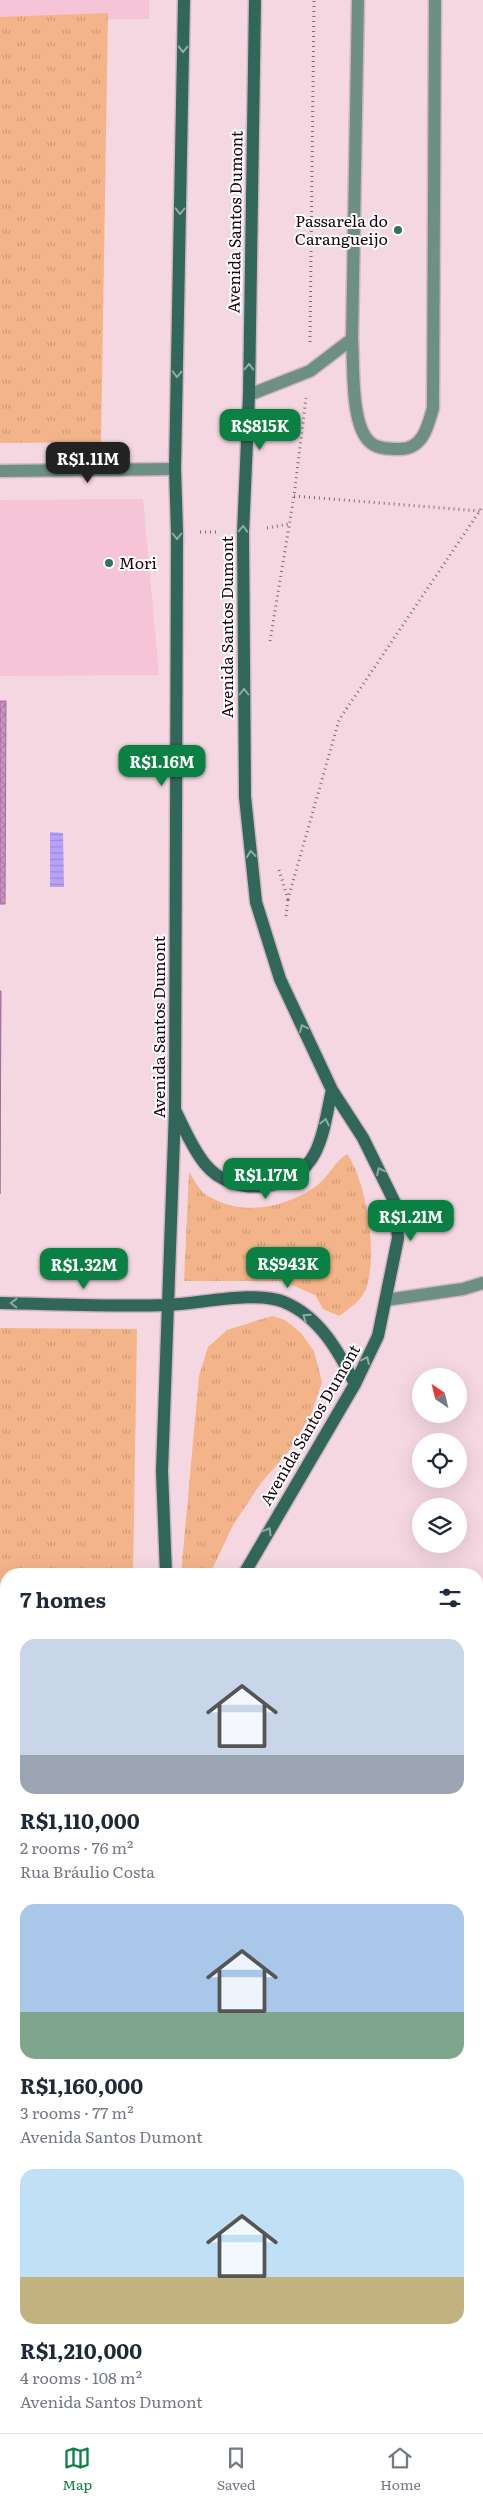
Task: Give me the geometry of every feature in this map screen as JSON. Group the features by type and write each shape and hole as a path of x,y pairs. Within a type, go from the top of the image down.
{"main road":[{"name":"Avenida Santos Dumont","path":"166,1568 162,1470 175,1110 177,532 175,469 184,0"},
{"name":"Avenida Santos Dumont","path":"248,1568 355,1384 378,1336 398,1238 394,1201 363,1138 332,1090 280,979 256,902 245,797 243,533 249,395 255,0"},
{"path":"175,1110 195,1148 211,1170 229,1182 254,1188 287,1179 305,1167 315,1154 321,1137 332,1090"},
{"path":"0,1303 167,1305 263,1298 284,1302 312,1321 336,1347 355,1384"}],"street":[{"path":"358,0 352,340 355,399 364,434 371,443 386,449 406,449 418,442 426,430 433,408 434,0"},
{"path":"249,395 310,370 352,340"},
{"path":"0,471 175,469"},
{"path":"386,1300 463,1289 483,1283"}],"path":[{"path":"268,650 294,496 310,370 314,0"},
{"path":"294,496 480,511"},
{"path":"277,865 288,899 339,720 483,506"}],"shaded area":[{"path":"0,0 149,0 149,19 0,20"},
{"path":"143,499 159,675 0,676 0,500"},
{"path":"50,832 63,833 64,887 50,887"}],"green space":[{"path":"108,13 101,442 0,443 0,17"},
{"path":"347,1154 360,1182 371,1239 371,1258 366,1289 351,1308 339,1316 323,1309 315,1295 283,1281 184,1281 189,1172 205,1194 218,1201 246,1208 261,1207 289,1201 315,1187 338,1161"},
{"path":"272,1316 285,1320 301,1333 314,1351 322,1382 311,1415 288,1452 261,1483 233,1525 213,1568 182,1568 199,1376 208,1347 227,1330"},
{"path":"0,1328 137,1329 133,1568 0,1568"}],"building":[{"path":"0,701 6,701 5,904 0,904"},
{"path":"0,991 1,991 0,1194"}],"place":[{"name":"Passarela do Carangueijo","path":"398,230"},
{"name":"Mori","path":"109,563"}]}
